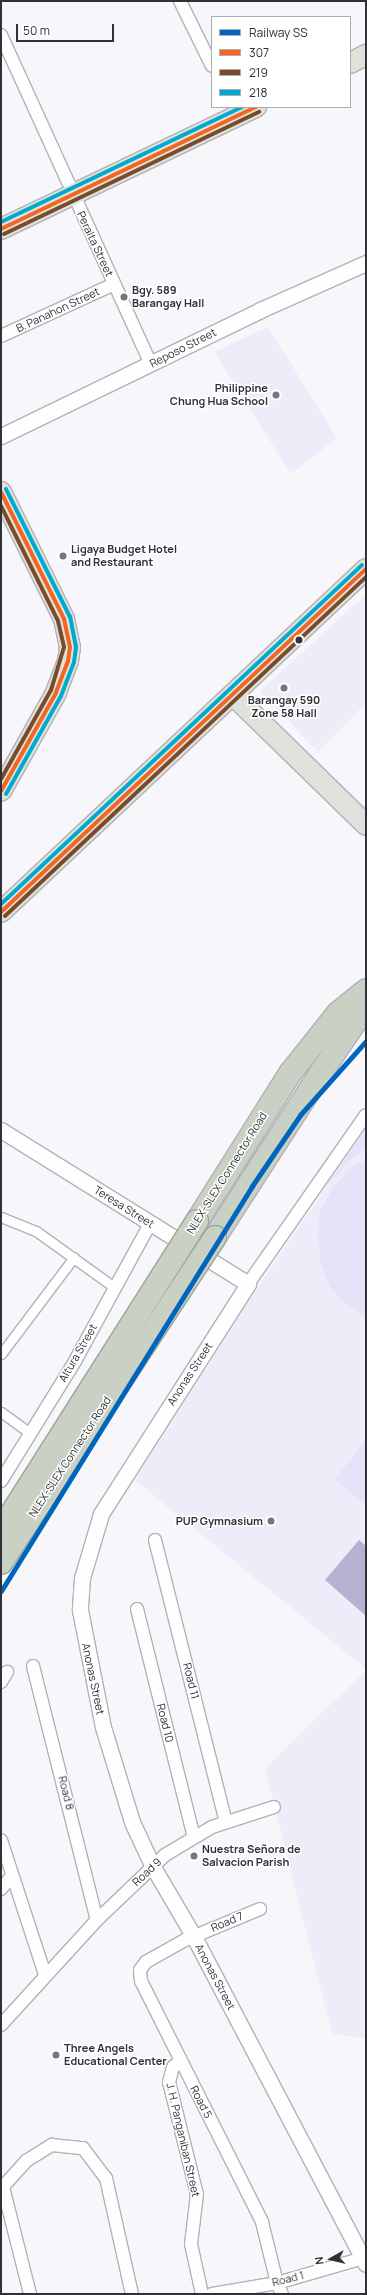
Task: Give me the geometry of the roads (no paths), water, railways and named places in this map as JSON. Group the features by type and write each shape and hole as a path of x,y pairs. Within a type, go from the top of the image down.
{"highway":[{"name":"NLEX-SLEX Connector Road","path":"1,1530 291,1072 338,1013 366,992"},
{"name":"NLEX-SLEX Connector Road","path":"1,1563 320,1074 356,1021 366,1012"}],"main road":[{"path":"351,62 366,55"},
{"path":"1,229 73,196 235,112 252,108"},
{"path":"1,492 64,618 70,647 68,661 56,693 1,790"},
{"path":"1,912 366,568"},
{"path":"238,690 366,811"},
{"path":"238,690 366,825"}],"street":[{"path":"180,1 211,64"},
{"name":"Peralta Street","path":"1,35 73,196 151,364"},
{"name":"Reposo Street","path":"1,436 260,310 366,263"},
{"name":"B. Panahon Street","path":"1,336 114,284"},
{"path":"330,1049 366,992"},
{"name":"Anonas Street","path":"364,2261 194,1937 153,1867 132,1822 103,1727 81,1617 82,1578 100,1514 248,1284 366,1116"},
{"name":"Teresa Street","path":"1,1130 248,1284"},
{"path":"1,1217 36,1231 114,1287"},
{"name":"Altura Street","path":"1,1481 29,1432 75,1361 114,1287 150,1224"},
{"path":"1,1354 74,1258"},
{"path":"1,1412 29,1432"},
{"name":"Road 11","path":"155,1540 226,1822"},
{"name":"Road 10","path":"137,1609 194,1837"},
{"name":"Road 8","path":"33,1666 97,1920"},
{"name":"Road 9","path":"1,2025 45,1975 97,1920 165,1856 194,1837 226,1822 274,1807"},
{"path":"1,1840 45,1975"},
{"path":"1,1889 12,1876"},
{"name":"Road 7","path":"194,1937 260,1909"},
{"name":"Road 5","path":"194,1937 146,1962 140,1970 141,1981 262,2222 277,2283 282,2294"},
{"name":"J. H. Panganiban Street","path":"180,2061 173,2067 169,2082 197,2194 191,2244 202,2294"},
{"path":"30,2294 2,2188 26,2161 52,2145 82,2148 106,2178 132,2294"},
{"name":"Road 1","path":"212,2294 277,2283 364,2261"}],"rail line":[{"name":"SS","path":"1,1591 252,1186 300,1115 366,1041"}],"place":[{"name":"Bgy. 589 Barangay Hall","path":"124,297"},
{"name":"Philippine Chung Hua School","path":"276,395"},
{"name":"Ligaya Budget Hotel and Restaurant","path":"63,556"},
{"name":"Barangay 590 Zone 58 Hall","path":"284,688"},
{"name":"PUP Gymnasium","path":"271,1521"},
{"name":"Nuestra Señora de Salvacion Parish","path":"194,1856"},
{"name":"Three Angels Educational Center","path":"56,2055"}]}
